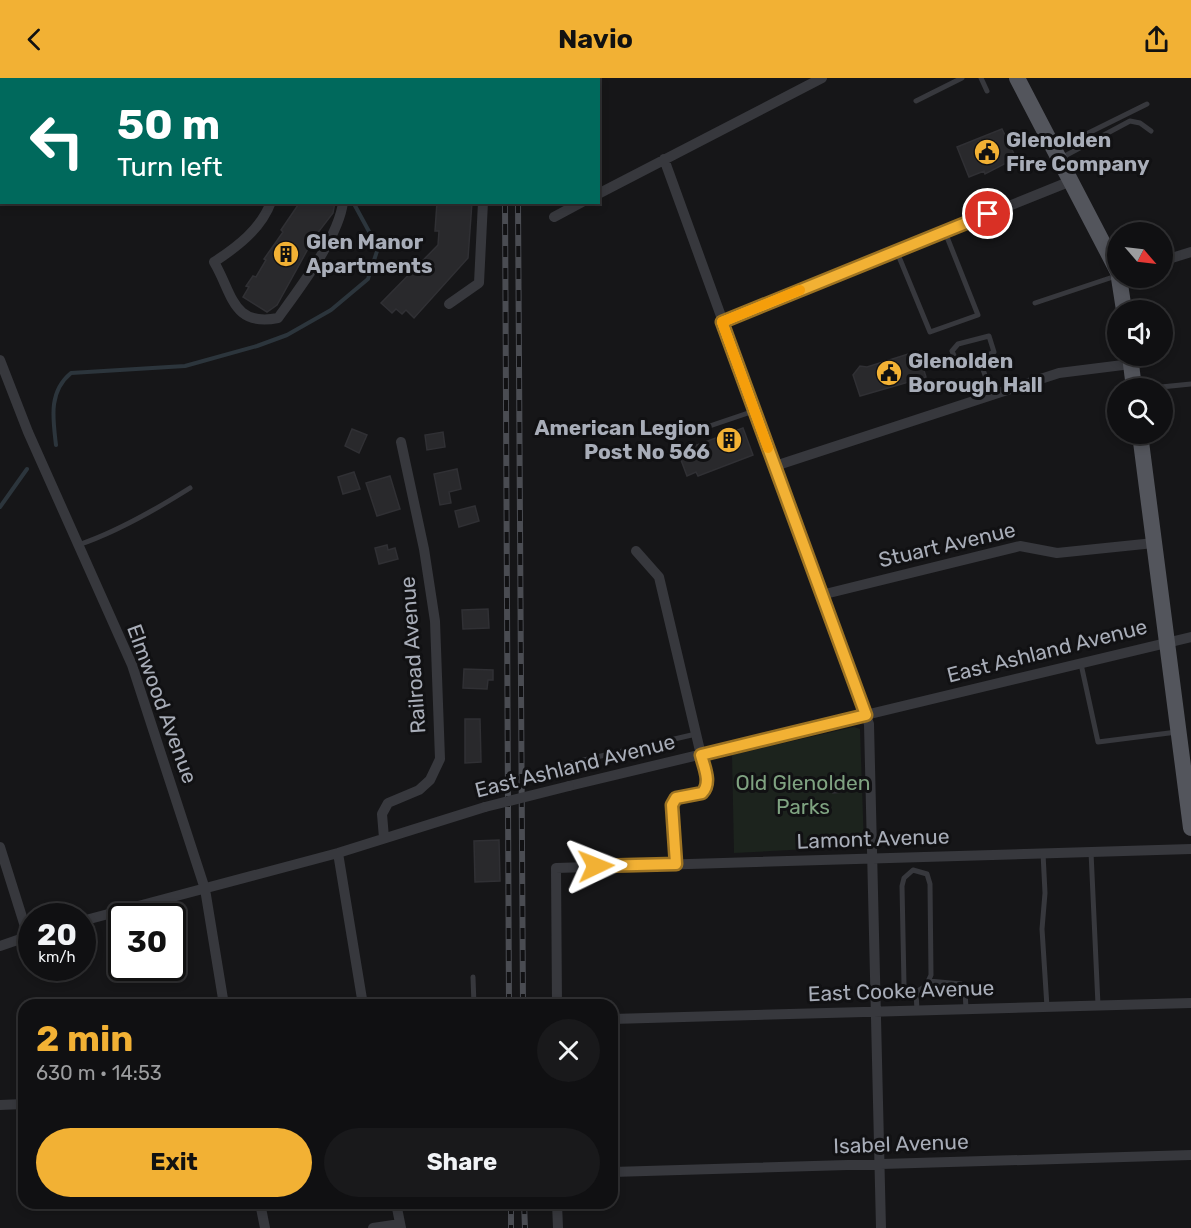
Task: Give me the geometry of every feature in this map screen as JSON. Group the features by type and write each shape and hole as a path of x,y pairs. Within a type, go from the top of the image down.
{"main road":[{"path":"1017,78 1107,253"},
{"path":"1141,444 1191,828"}],"street":[{"path":"600,193 822,78"},
{"path":"664,159 871,732 881,1228"},
{"path":"722,322 1071,181"},
{"path":"270,204 267,213 241,244 214,262 227,284 233,302 248,318 261,321 278,318 297,293 341,219 343,204"},
{"path":"448,304 479,283 483,204"},
{"path":"554,217 578,204"},
{"path":"1173,258 1191,252"},
{"name":"Elmwood Avenue","path":"0,360 28,432 132,665 205,889 223,999"},
{"path":"775,466 1066,371 1107,364"},
{"name":"Railroad Avenue","path":"384,838 382,814 388,803 419,790 430,780 440,759 435,621 424,549 401,442"},
{"name":"Stuart Avenue","path":"821,595 1020,546 1057,553 1154,543"},
{"path":"636,551 659,577 701,755"},
{"name":"East Ashland Avenue","path":"96,917 338,854 485,807 1191,637"},
{"path":"0,847 19,903"},
{"name":"Lamont Avenue","path":"557,999 556,868 1191,849"},
{"path":"338,854 362,999"},
{"path":"0,946 18,939"},
{"name":"East Cooke Avenue","path":"618,1019 1191,1003"},
{"path":"0,1105 18,1104"},
{"name":"Isabel Avenue","path":"618,1172 1191,1155"},
{"path":"261,1209 266,1228"},
{"path":"373,1228 400,1226 400,1209"},
{"path":"557,1209 558,1228"}],"lane":[{"path":"916,101 962,78"},
{"path":"981,78 987,91"},
{"path":"1057,154 1147,104"},
{"path":"1057,154 1126,122 1140,123 1151,131"},
{"path":"897,251 930,332 978,315 945,232"},
{"path":"1035,303 1107,279"},
{"path":"977,361 994,352 989,336 954,346 952,351 958,365 977,361 982,364 992,395"},
{"path":"1173,386 1191,384"},
{"path":"686,434 754,411"},
{"path":"78,545 156,510 190,488"},
{"path":"1081,663 1098,742 1179,732"},
{"path":"558,766 696,734"},
{"path":"676,864 672,805 676,798 702,793 705,790 708,781 701,755"},
{"path":"1091,852 1098,1005"},
{"path":"1043,853 1045,893 1042,929 1047,1007"},
{"path":"918,857 918,870"},
{"path":"929,981 930,884 927,874 918,870 908,874 902,886 904,985 909,992 916,992 929,981 961,984 965,990 966,1009"},
{"path":"473,976 474,999"},
{"path":"916,992 917,1010"}],"green space":[{"name":"Old Glenolden Parks","path":"854,727 860,729 864,846 734,853 732,755"}],"building":[{"name":"Glenolden Fire Company","path":"1002,129 1016,158 985,174 984,171 969,177 957,147"},
{"name":"Glen Manor Apartments","path":"299,204 335,204 333,213 316,235 319,237 312,249 309,247 277,305 267,312 243,297 249,287 246,286 253,276 256,277 266,260 264,259 283,232 281,230"},
{"path":"437,204 472,204 468,258 414,318 406,310 402,314 396,309 392,313 381,303 438,245 439,231 435,231"},
{"name":"Glenolden Borough Hall","path":"918,351 926,377 860,396 853,375 860,366 867,367"},
{"name":"American Legion Post No 566","path":"743,428 753,455 698,476 696,472 687,476 678,452"},
{"path":"352,429 367,435 359,453 345,446"},
{"path":"443,432 445,447 427,450 425,435"},
{"path":"457,469 461,489 449,492 451,503 440,505 434,474"},
{"path":"354,472 360,489 343,494 338,477"},
{"path":"390,476 400,509 377,516 366,483"},
{"path":"475,506 479,521 459,527 455,511"},
{"path":"387,545 388,550 395,548 398,559 379,564 375,548"},
{"path":"488,609 489,628 463,629 462,610"},
{"path":"464,669 493,670 493,680 488,680 487,689 463,688"},
{"path":"465,719 480,719 481,762 465,763"},
{"path":"843,782 843,792 833,793 833,783"},
{"path":"499,840 500,881 475,882 474,841"}],"waterway":[{"path":"56,445 53,416 55,397 64,380 71,373 185,366 257,346 287,335 331,310 368,279 378,248 354,204"},
{"path":"0,507 27,469"}],"railway":[{"path":"505,204 509,999"},
{"path":"518,204 523,999"},
{"path":"511,1209 511,1228"},
{"path":"524,1209 525,1228"}],"slow traffic":[{"path":"768,448 722,322 800,290"}],"place":[{"name":"Glenolden Fire Company","path":"987,152"},
{"name":"Glen Manor Apartments","path":"286,254"},
{"name":"Glenolden Borough Hall","path":"889,373"},
{"name":"American Legion Post No 566","path":"729,440"}],"route":[{"path":"596,866 676,864 672,805 676,798 697,795 708,787 701,755 866,715 722,322 988,214"}]}
